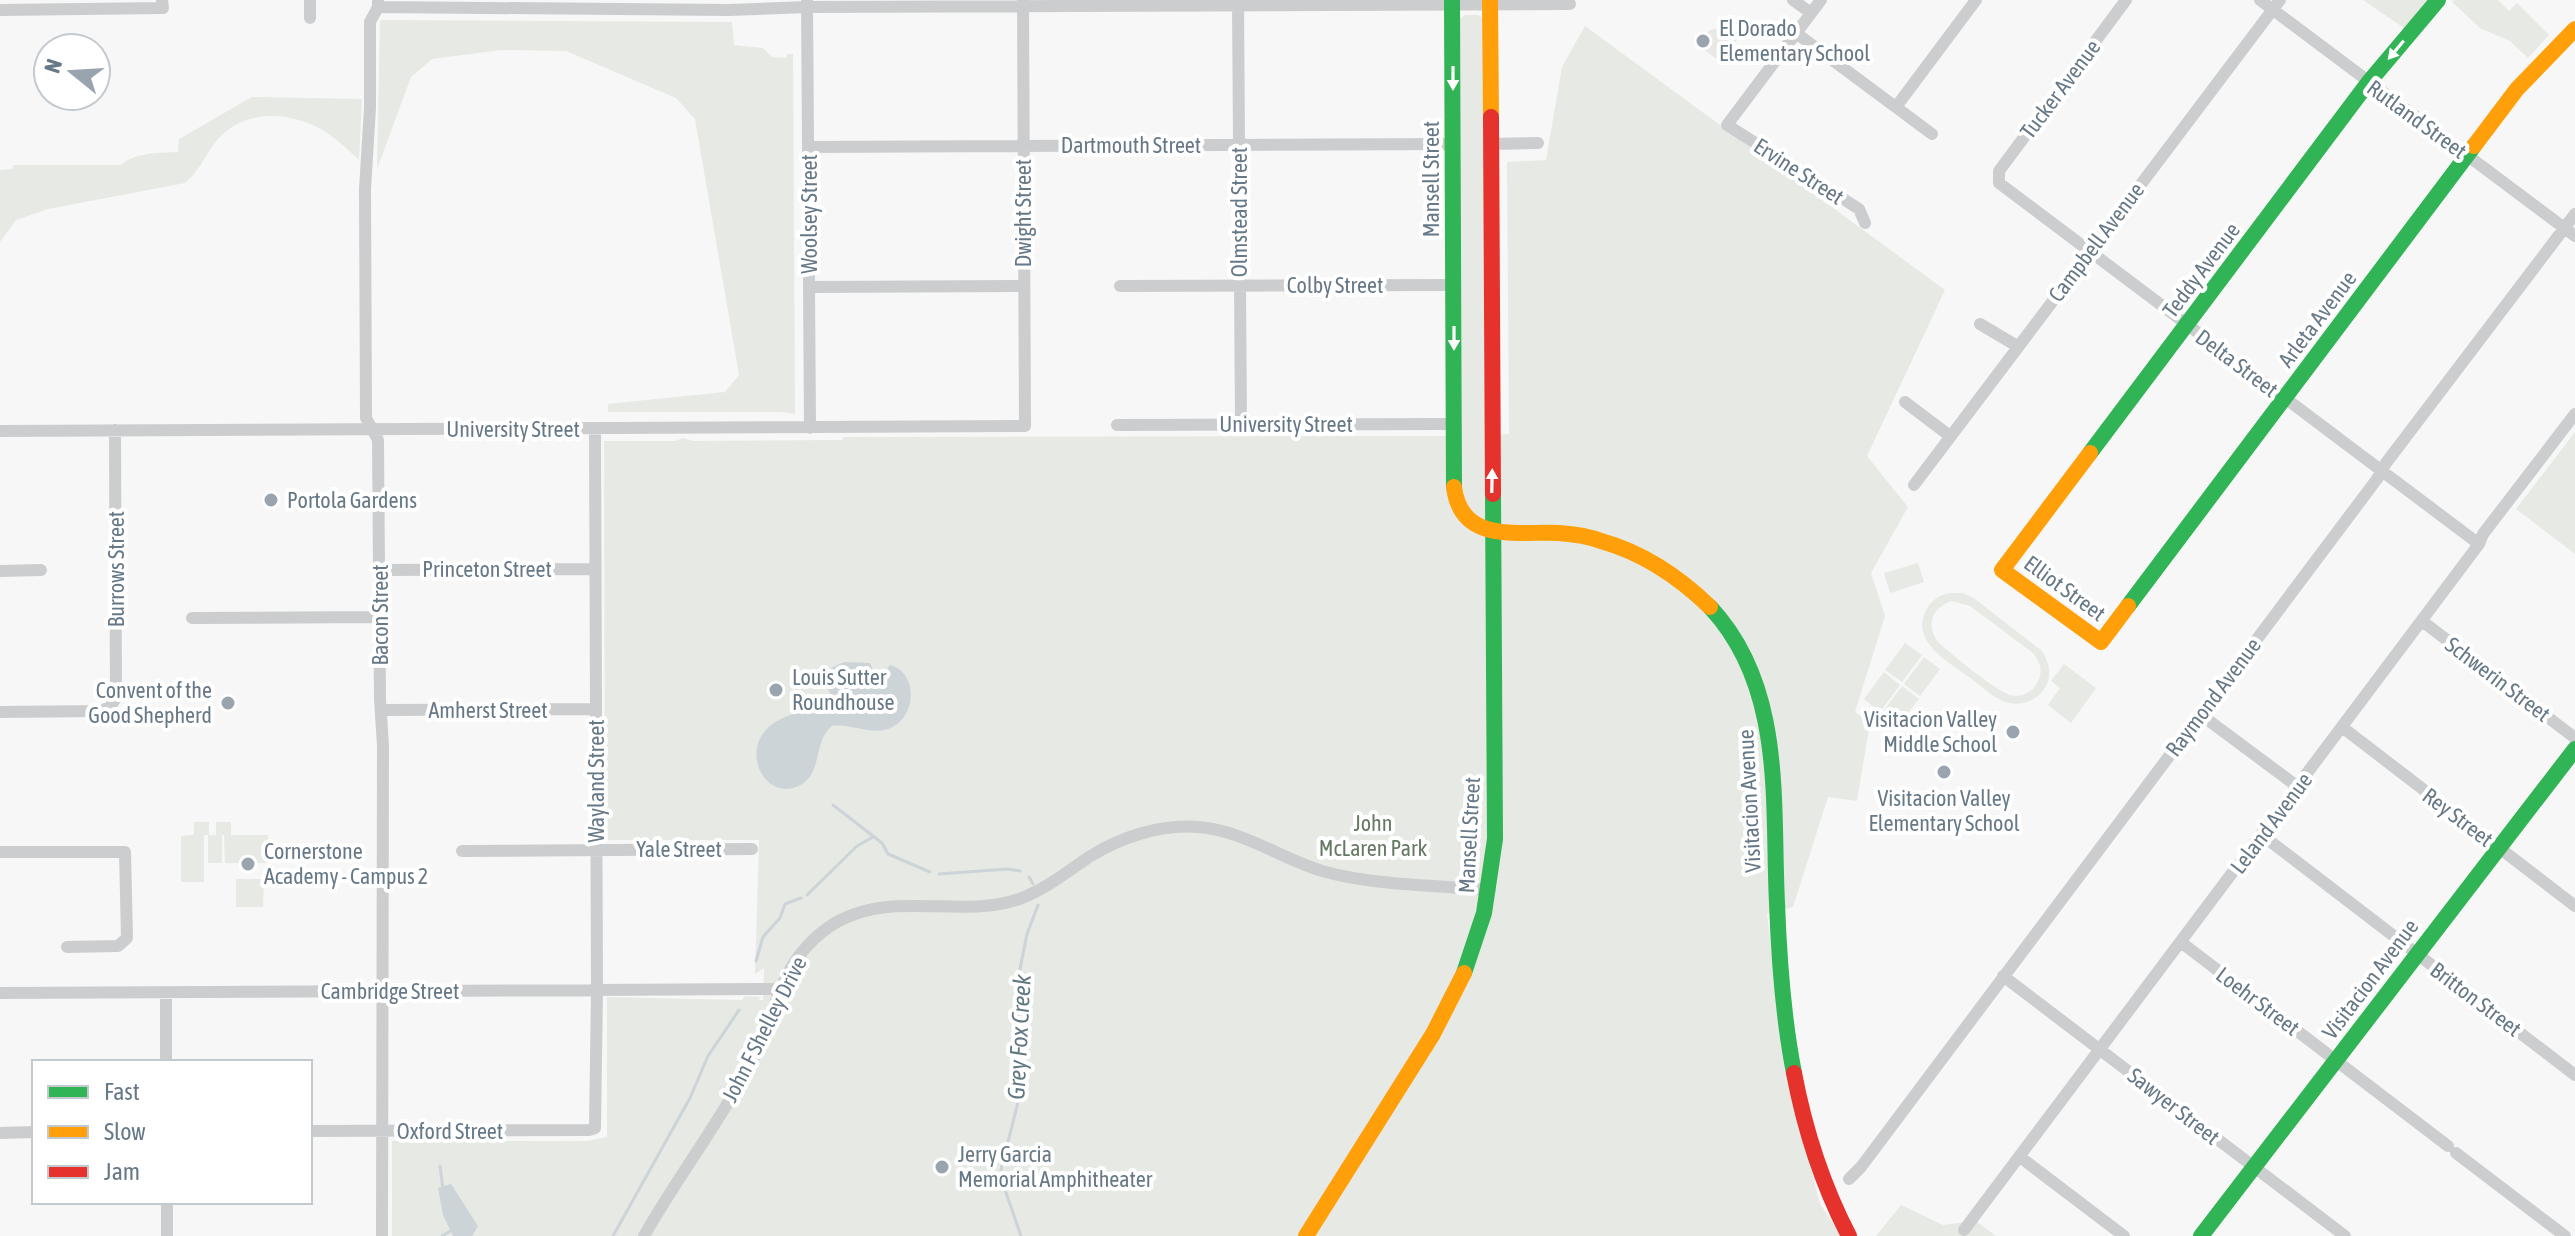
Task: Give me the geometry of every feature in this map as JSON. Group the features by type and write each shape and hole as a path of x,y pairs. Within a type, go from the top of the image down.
{"street":[{"path":"310,0 310,18"},
{"path":"1793,0 1811,13"},
{"path":"1821,0 1796,33 1932,134"},
{"path":"1896,107 1976,0"},
{"name":"Tucker Avenue","path":"1997,179 1999,171 2126,0"},
{"name":"Rutland Street","path":"2260,0 2277,5 2368,83 2570,232"},
{"name":"Teddy Avenue","path":"2002,570 2368,83 2438,0"},
{"name":"Olmstead Street","path":"1238,2 1241,424"},
{"name":"Mansell Street","path":"1452,2 1457,504 1466,518 1491,530"},
{"name":"Mansell Street","path":"1306,1236 1447,1013 1469,968 1490,890 1495,839 1490,2"},
{"name":"Dwight Street","path":"1023,3 1025,426"},
{"path":"0,10 162,4"},
{"path":"378,4 593,4 729,10 807,4 1570,4"},
{"name":"Bacon Street","path":"378,4 370,22 370,108 365,189 366,418 378,440 382,1236"},
{"name":"Woolsey Street","path":"807,4 810,428"},
{"name":"Campbell Avenue","path":"1914,485 2277,5"},
{"name":"Arleta Avenue","path":"2101,642 2517,89 2575,29"},
{"name":"Ervine Street","path":"1796,33 1727,125 1859,209 1865,223"},
{"path":"1492,144 1538,143"},
{"name":"Dartmouth Street","path":"809,147 1453,144"},
{"name":"Delta Street","path":"1997,179 2001,186 2479,544"},
{"name":"Raymond Avenue","path":"1849,1179 2377,479 2380,470 2570,232 2575,214"},
{"name":"Colby Street","path":"1120,286 1454,285"},
{"path":"810,287 1023,286"},
{"path":"1980,324 2017,346"},
{"path":"1905,402 1950,436"},
{"name":"Leland Avenue","path":"1964,1230 2102,1050 2575,414"},
{"name":"University Street","path":"1117,425 1454,424"},
{"name":"University Street","path":"0,431 1025,426"},
{"name":"Wayland Street","path":"589,1130 595,1128 597,1120 595,429"},
{"name":"Burrows Street","path":"0,712 96,712 110,707 116,698 115,430"},
{"name":"Visitacion Avenue","path":"1491,530 1572,534 1641,555 1672,573 1701,597 1745,656 1760,691 1769,733 1777,931 1796,1078 1816,1168 1831,1206 1849,1236"},
{"name":"Princeton Street","path":"380,570 594,569"},
{"path":"0,571 41,570"},
{"name":"Elliot Street","path":"2002,570 2101,642"},
{"path":"192,618 380,617"},
{"name":"Schwerin Street","path":"2422,621 2575,738"},
{"name":"Amherst Street","path":"381,710 595,709"},
{"path":"2200,714 2298,787"},
{"name":"Rey Street","path":"2342,727 2575,906"},
{"name":"Visitacion Avenue","path":"2201,1236 2575,749"},
{"name":"John F Shelley Drive","path":"644,1236 752,1061 790,968 815,938 844,918 892,907 1005,903 1038,891 1108,846 1159,829 1194,826 1230,832 1290,859 1341,875 1490,890"},
{"name":"Britton Street","path":"2262,835 2575,1075"},
{"name":"Yale Street","path":"462,851 752,849"},
{"path":"0,852 125,852 127,938 124,943 118,946 67,947"},
{"name":"Loehr Street","path":"2182,943 2565,1236"},
{"name":"Sawyer Street","path":"2003,976 2345,1236"},
{"name":"Cambridge Street","path":"0,993 779,989"},
{"path":"166,992 166,1060"},
{"name":"Oxford Street","path":"312,1131 589,1130"},
{"path":"0,1133 32,1132"},
{"path":"2020,1157 2124,1236"},
{"path":"167,1204 167,1236"},
{"path":"2565,1236 2575,1223"}],"green space":[{"path":"2363,0 2429,0 2404,28"},
{"path":"2498,0 2509,11 2517,3 2549,35 2528,58 2510,41 2480,28 2452,2"},
{"name":"John McLaren Park","path":"1465,15 1478,15 1485,19 1486,436 1509,434 1507,162 1546,160 1562,67 1585,26 1945,290 1867,456 1908,507 1871,573 1885,616 1855,712 1870,723 1857,801 1828,797 1793,907 1767,914 1785,1066 1820,1204 1842,1236 392,1236 392,1141 587,1141 607,1137 607,997 742,1000 745,996 763,1000 764,968 755,974 759,840 605,840 604,441 675,441 683,438 693,441 842,440 843,437 1462,436 1460,19"},
{"path":"380,20 732,22 734,45 763,48 772,57 786,58 787,54 793,54 795,414 608,412 608,404 725,392 739,375 695,119 676,98 566,51 501,50 432,59 411,77 377,169"},
{"path":"1738,20 1749,28 1741,40 1735,36 1737,40 1721,62 1697,45 1710,30 1729,32"},
{"path":"252,97 362,99 359,160 313,125 285,117 256,117 242,122 218,139 185,183 48,209 16,220 0,242 0,170 13,169 13,165 121,165 140,155 178,152 179,139"},
{"path":"2575,432 2575,554 2516,509"},
{"path":"1918,563 1924,582 1890,593 1884,573"},
{"path":"1950,593 1963,593 1975,599 2042,651 2049,673 2048,682 2039,695 2020,703 2004,701 1935,651 1923,633 1922,622 1930,603","holes":["1951,601 1970,606 2033,653 2040,667 2040,675 2029,692 2018,696 2003,692 1937,641 1932,629 1935,612"]},
{"path":"1905,643 1922,655 1902,682 1885,670"},
{"path":"1924,657 1940,669 1920,696 1904,684"},
{"path":"2064,664 2096,688 2071,723 2048,705 2060,688 2051,681"},
{"path":"1884,672 1900,685 1880,712 1864,699"},
{"path":"1902,686 1919,699 1898,725 1882,713"},
{"path":"194,822 209,822 209,835 216,835 216,822 231,822 231,835 268,835 267,863 225,863 222,835 222,863 208,863 208,835 204,835 204,882 181,882 181,836 194,835"},
{"path":"236,879 264,879 263,907 236,907"},
{"path":"1901,1205 1943,1225 1976,1221 1996,1236 1876,1236"}],"shaded area":[{"path":"844,662 870,663 874,672 884,673 890,665 900,670 910,686 911,697 904,716 897,724 881,730 832,726 822,740 809,778 790,789 770,783 762,775 756,753 765,731 778,720 826,702 830,693 826,674"},
{"path":"451,1184 478,1226 472,1236 453,1236 443,1215 438,1188"}],"waterway":[{"name":"Grey Fox Creek","path":"833,805 882,843 888,854 930,872"},
{"path":"807,895 857,846 873,837"},
{"name":"Grey Fox Creek","path":"939,874 1008,869 1020,871"},
{"name":"Grey Fox Creek","path":"1029,877 1033,884"},
{"path":"756,961 763,937 780,918 785,904 801,898"},
{"name":"Grey Fox Creek","path":"1001,1170 1020,1094 1017,984 1027,934 1038,905"},
{"path":"613,1236 690,1098 708,1056 739,1010"},
{"path":"440,1166 443,1189"},
{"name":"Grey Fox Creek","path":"1002,1181 1021,1236"},
{"path":"442,1236 452,1230"}],"traffic: fast":[{"path":"1452,0 1454,487"},
{"path":"2090,453 2368,83 2438,0"},
{"path":"2128,606 2474,146"},
{"path":"1464,973 1484,913 1495,839 1493,494"},
{"path":"1710,607 1734,639 1751,673 1763,709 1770,747 1780,967 1794,1073"},
{"path":"2201,1236 2575,749"}],"traffic: slow":[{"path":"1490,0 1491,117"},
{"path":"2474,146 2517,89 2575,29"},
{"path":"2090,453 2002,570 2101,642 2128,606"},
{"path":"1454,487 1467,518 1479,526 1509,533 1575,535 1617,546 1660,567 1710,607"},
{"path":"1306,1236 1433,1034 1464,973"}],"traffic: jam":[{"path":"1491,117 1493,494"},
{"path":"1794,1073 1816,1157 1849,1236"}],"place":[{"name":"El Dorado Elementary School","path":"1703,41"},
{"name":"Portola Gardens","path":"271,500"},
{"name":"Louis Sutter Roundhouse","path":"776,690"},
{"name":"Convent of the Good Shepherd","path":"228,703"},
{"name":"Visitacion Valley Middle School","path":"2013,732"},
{"name":"Visitacion Valley Elementary School","path":"1944,772"},
{"name":"Cornerstone Academy - Campus 2","path":"248,864"},
{"name":"Jerry Garcia Memorial Amphitheater","path":"942,1167"}]}
